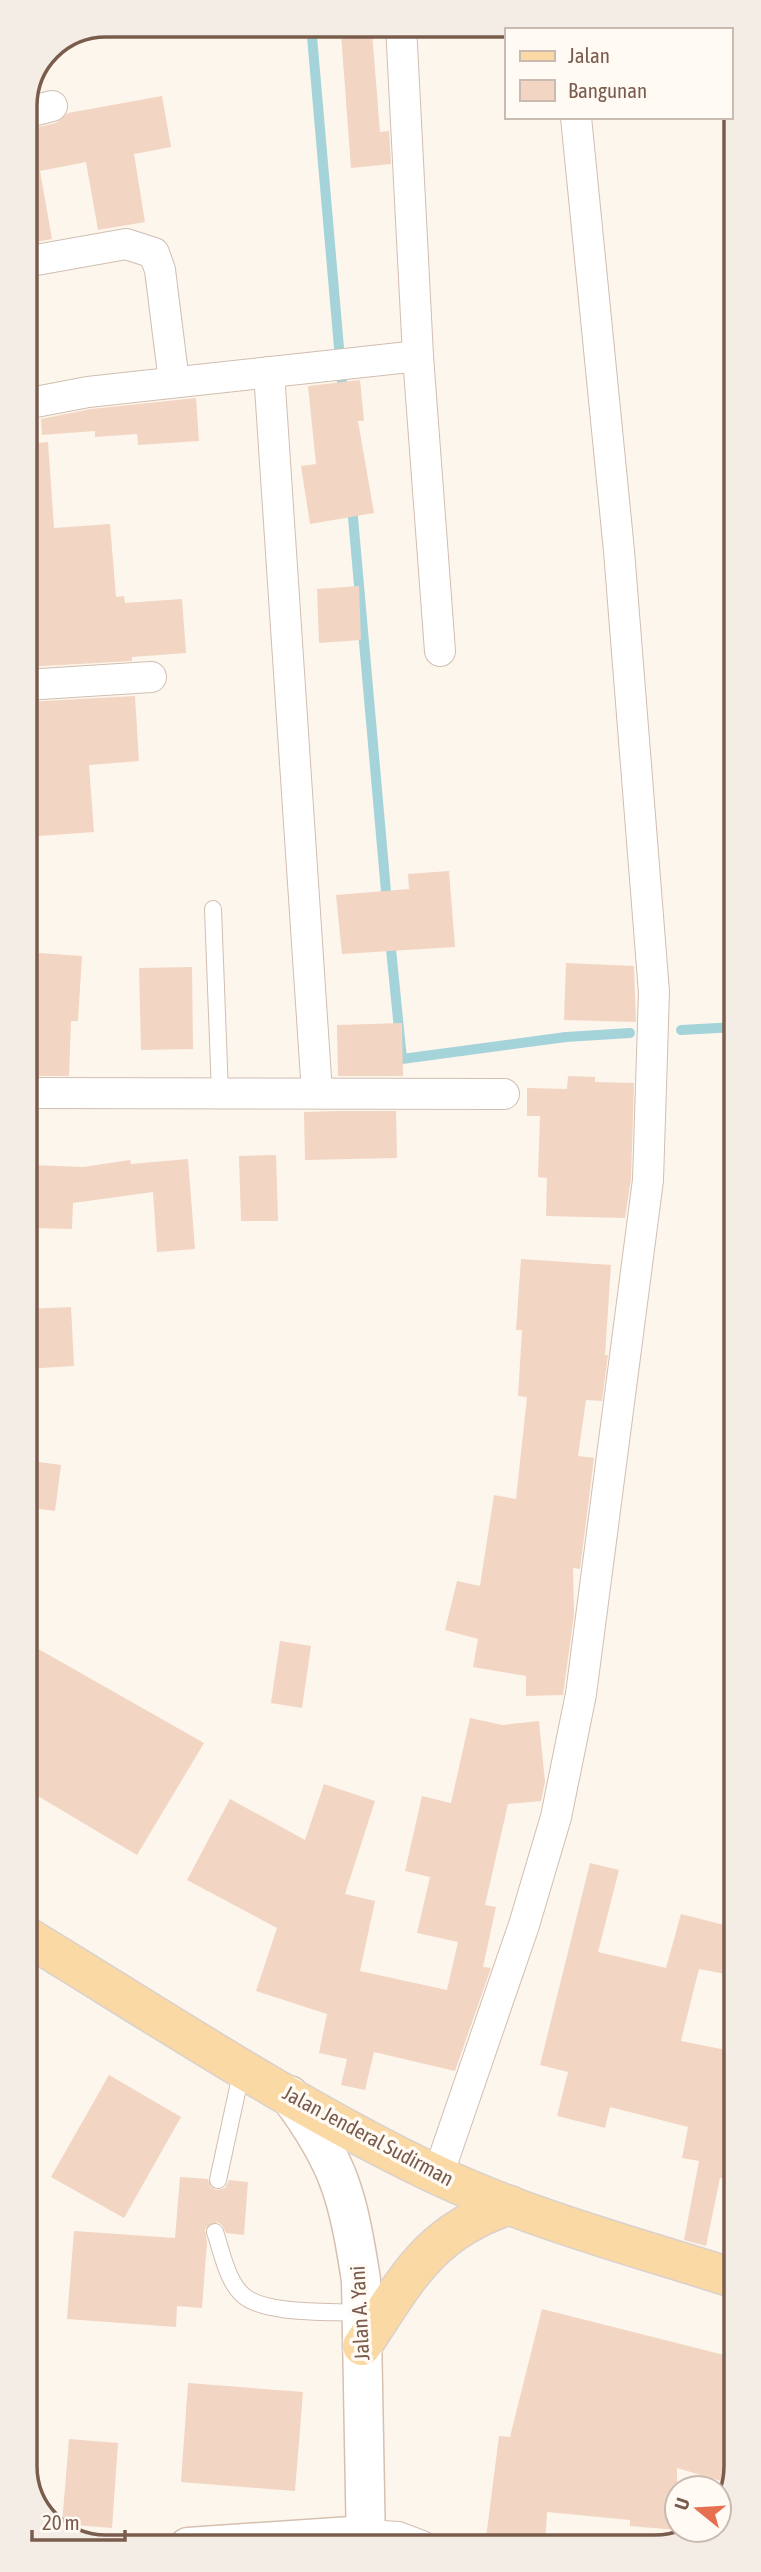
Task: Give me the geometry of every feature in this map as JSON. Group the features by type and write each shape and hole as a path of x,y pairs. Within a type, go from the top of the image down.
{"main road":[{"name":"Jalan Jenderal Sudirman","path":"37,1943 289,2095 438,2175 510,2205 724,2275"},
{"path":"362,2329 443,2238 464,2223 510,2205"}],"street":[{"path":"402,37 418,356 440,651"},
{"path":"438,2175 524,1925 556,1817 581,1693 649,1167 654,1053 653,981 621,564 576,119"},
{"path":"37,260 126,244 154,253 160,270 174,382"},
{"path":"37,402 88,392 418,356"},
{"path":"269,372 317,1093"},
{"path":"37,684 151,677"},
{"path":"37,1093 504,1094"},
{"name":"Jalan A. Yani","path":"289,2095 318,2134 334,2164 346,2198 360,2280 366,2535"}],"lane":[{"path":"213,909 220,1093"},
{"path":"218,2180 242,2067"},
{"path":"215,2232 230,2276 243,2295 254,2302 362,2329"}],"building":[{"path":"341,37 372,37 380,132 389,131 391,164 351,168"},
{"path":"162,96 171,147 134,154 145,222 98,230 86,162 40,171 52,239 37,242 37,127 56,123 68,113"},
{"path":"360,380 364,421 358,421 374,513 310,524 301,466 316,464 308,386"},
{"path":"196,398 199,441 138,445 137,434 95,437 95,431 42,435 41,419 91,409"},
{"path":"48,442 54,528 110,524 116,597 124,596 125,603 182,599 186,653 132,657 132,661 37,666 37,443"},
{"path":"359,586 361,640 319,643 317,589"},
{"path":"135,696 139,761 89,765 94,832 37,836 37,701"},
{"path":"449,871 455,947 342,954 336,895 409,889 408,874"},
{"path":"37,953 82,956 78,1021 71,1021 69,1076 37,1076"},
{"path":"566,963 634,966 636,1022 564,1020"},
{"path":"192,967 193,1049 141,1050 139,968"},
{"path":"402,1023 403,1076 338,1076 337,1025"},
{"path":"568,1076 595,1077 595,1082 634,1083 631,1179 625,1218 546,1216 547,1178 538,1177 540,1116 527,1116 527,1088 567,1089"},
{"path":"396,1111 397,1158 305,1160 304,1112"},
{"path":"276,1155 278,1221 241,1221 239,1156"},
{"path":"188,1159 195,1249 157,1252 153,1192 73,1203 72,1229 37,1228 37,1165 83,1167 130,1160 131,1164"},
{"path":"521,1259 611,1265 605,1355 608,1355 602,1401 586,1400 578,1456 594,1458 580,1569 573,1568 574,1615 563,1695 526,1696 526,1676 473,1667 478,1639 445,1630 457,1581 480,1586 494,1495 516,1499 527,1397 518,1396 522,1330 516,1330"},
{"path":"71,1307 74,1366 37,1368 37,1308"},
{"path":"37,1462 61,1465 55,1511 37,1509"},
{"path":"280,1641 311,1646 302,1708 271,1703"},
{"path":"37,1648 204,1743 137,1855 37,1796"},
{"path":"470,1718 502,1725 539,1721 545,1782 541,1801 508,1804 485,1905 496,1907 483,1967 491,1968 455,2071 374,2052 365,2090 341,2085 347,2059 319,2053 327,2014 256,1991 277,1928 187,1880 230,1799 305,1840 324,1784 375,1801 345,1894 375,1901 360,1971 447,1990 458,1942 417,1933 430,1877 405,1871 422,1796 451,1803"},
{"path":"590,1863 619,1870 598,1952 666,1968 681,1914 724,1925 724,1974 699,1969 681,2041 724,2050 724,2179 720,2178 706,2246 684,2240 699,2161 682,2158 688,2127 610,2107 605,2128 557,2116 568,2072 540,2065"},
{"path":"109,2075 181,2117 124,2218 51,2177"},
{"path":"180,2177 208,2179 211,2187 216,2190 225,2188 229,2180 248,2182 244,2235 226,2233 217,2222 205,2229 207,2242 202,2308 177,2306 176,2327 67,2319 74,2231 175,2238"},
{"path":"542,2309 724,2355 723,2474 697,2474 677,2468 677,2474 663,2474 663,2529 630,2526 630,2520 547,2512 546,2535 486,2535 499,2436 510,2437"},
{"path":"188,2383 303,2392 295,2491 181,2482"},
{"path":"69,2439 118,2443 112,2528 69,2525 62,2520"}],"waterway":[{"path":"312,37 343,394"},
{"path":"352,506 387,903"},
{"path":"390,939 402,1059 566,1037 630,1033"},
{"path":"681,1030 724,1028"}]}
